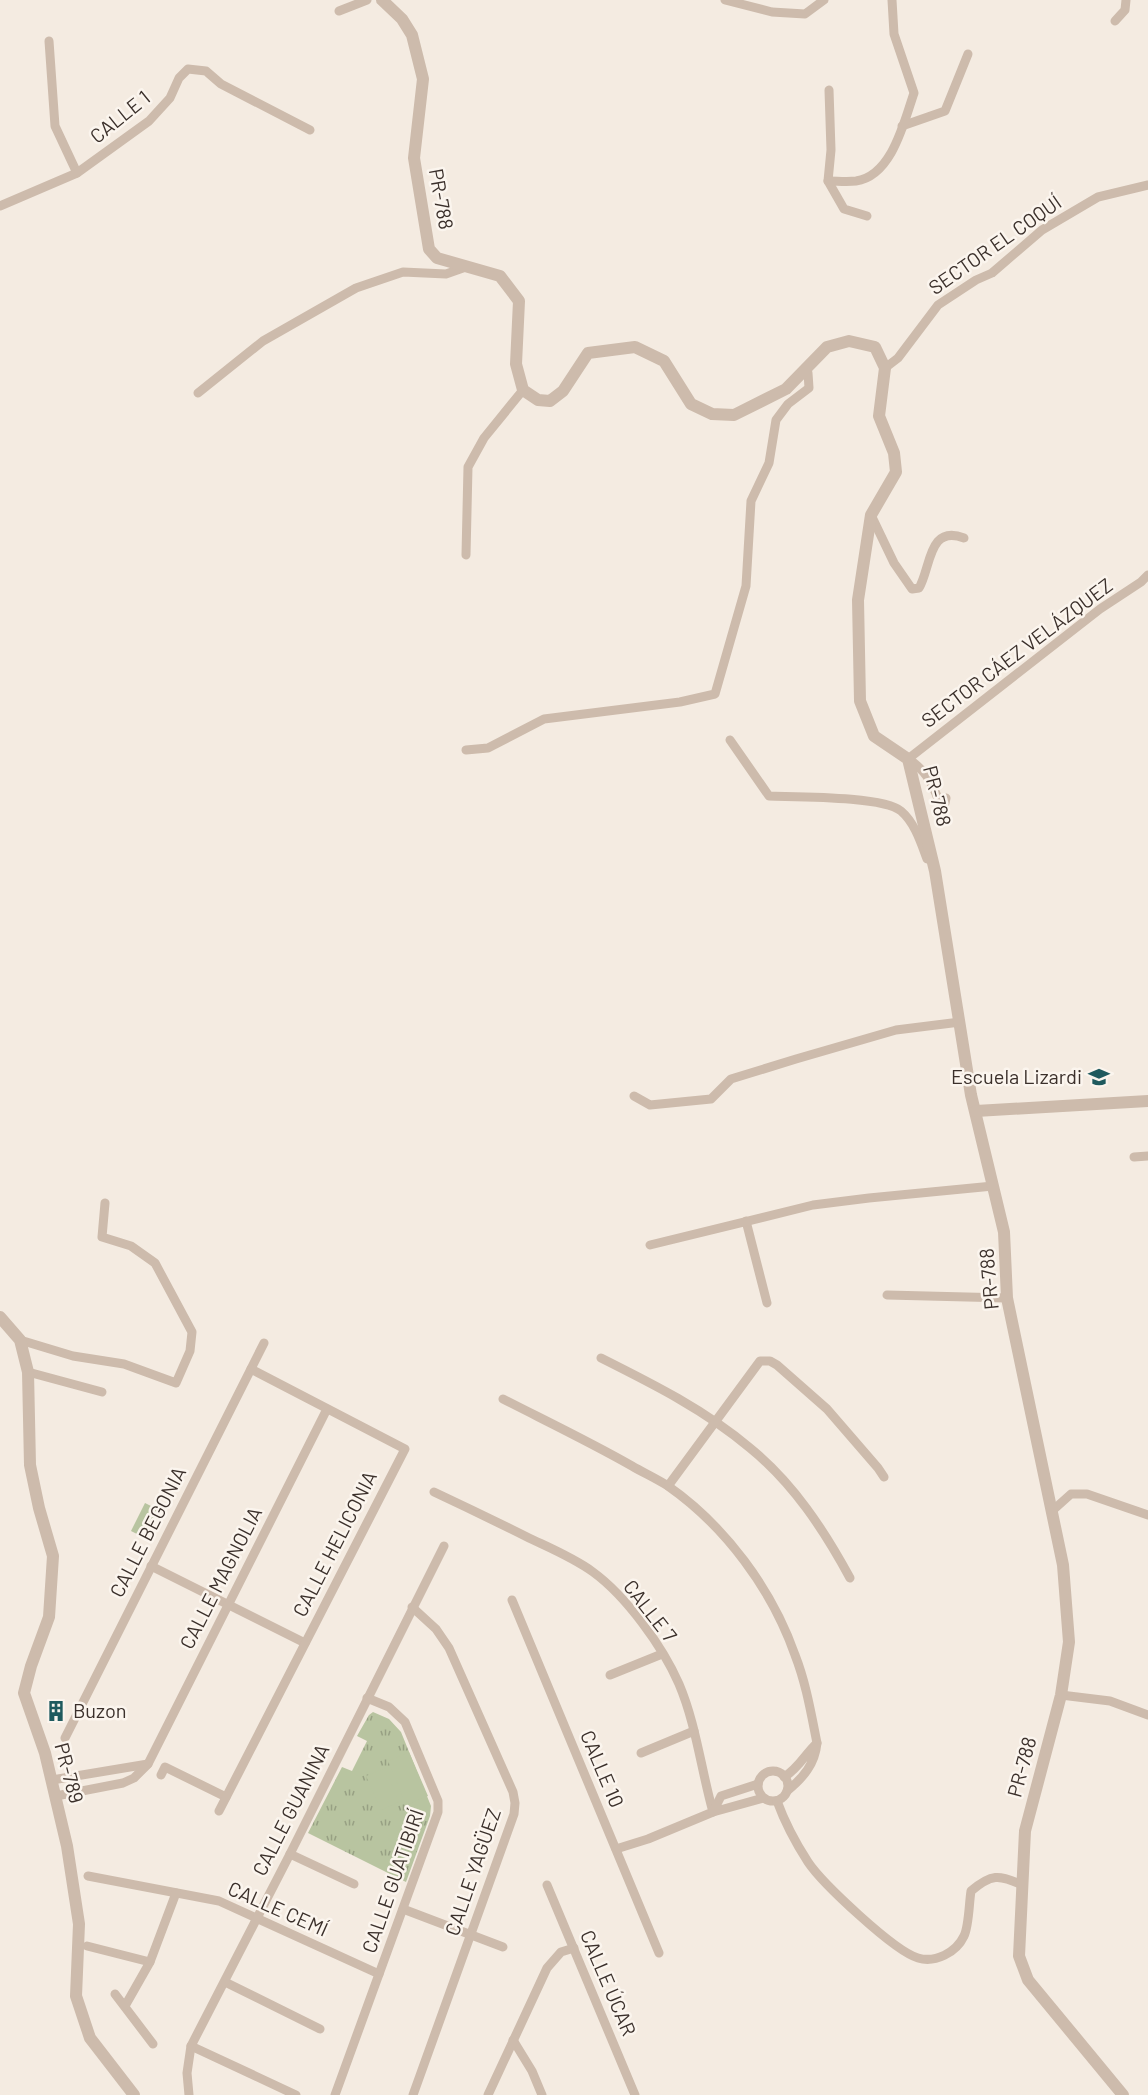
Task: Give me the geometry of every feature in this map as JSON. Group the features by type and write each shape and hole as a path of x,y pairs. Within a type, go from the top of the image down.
{"street":[{"path":"339,11 367,0"},
{"name":"PR-788","path":"382,0 402,19 412,35 423,79 414,158 429,249 437,258 500,276 519,301 516,364 523,390"},
{"path":"725,0 772,12 806,14 824,0"},
{"path":"828,181 857,181 875,174 887,162 914,93 894,34 892,0"},
{"path":"1115,21 1125,10 1126,0"},
{"path":"49,41 55,126 77,173"},
{"path":"902,126 945,111 968,54"},
{"name":"CALLE 1","path":"0,206 77,173 149,121 170,98 179,78 188,69 206,71 221,84 310,130"},
{"path":"830,90 831,150 828,181 844,209 867,216"},
{"name":"SECTOR EL COQUÍ","path":"885,368 898,358 938,305 976,279 992,273 1042,231 1098,197 1148,185"},
{"path":"198,393 263,341 356,288 403,272 446,274 463,268 464,265"},
{"path":"465,555 468,467 484,438 523,390 538,400 550,401 563,391 588,353 635,347 664,361 691,404 712,414 734,416 786,389 827,346 849,341 875,346 885,368"},
{"name":"PR-788","path":"885,368 879,416 894,453 896,472 872,515 858,600 860,701 874,736 908,759 935,871 971,1095 1005,1232 1007,1298 1063,1565 1069,1642 1061,1695 1025,1831 1019,1956 1028,1980 1123,2095"},
{"path":"466,750 488,748 544,719 681,702 715,694 746,586 751,501 769,463 776,420 788,404 809,388 806,370"},
{"path":"872,515 894,562 912,589 919,588 923,581 930,555 940,538 948,534 964,538"},
{"name":"SECTOR CÁEZ VELÁZQUEZ","path":"908,759 1100,609 1148,575"},
{"path":"730,740 769,795 863,799 900,810 917,832 930,866 935,871"},
{"path":"908,759 919,765 933,784 942,803 946,798"},
{"path":"634,1096 650,1105 711,1099 731,1079 896,1030 960,1022"},
{"path":"976,1111 1148,1101 1148,1107"},
{"path":"1134,1157 1148,1156"},
{"path":"650,1245 813,1205 993,1186"},
{"path":"20,1340 73,1356 124,1364 176,1383 190,1352 192,1332 155,1263 131,1246 102,1237 105,1203"},
{"path":"746,1221 767,1303"},
{"path":"886,1295 1007,1298"},
{"name":"PR-789","path":"0,1317 20,1340 28,1372 30,1465 52,1556 49,1617 24,1693 52,1780 67,1845 79,1924 76,1996 90,2038 134,2095"},
{"name":"CALLE BEGONIA","path":"65,1738 264,1343"},
{"path":"601,1358 666,1391 716,1422 752,1449 784,1481 809,1511 831,1543 850,1578"},
{"path":"668,1486 760,1361 770,1361 827,1409 884,1478"},
{"name":"CALLE HELICONIA","path":"219,1810 405,1449 251,1369"},
{"path":"28,1372 102,1392"},
{"path":"503,1399 668,1486 713,1524 754,1574 795,1654 817,1743 816,1756 784,1777"},
{"name":"CALLE MAGNOLIA","path":"56,1796 123,1783 134,1778 148,1764 327,1409"},
{"name":"CALLE 7","path":"434,1492 594,1572 628,1605 662,1654 679,1684 694,1731 713,1812"},
{"path":"1052,1511 1071,1494 1087,1494 1148,1515"},
{"name":"CALLE GUANINA","path":"189,2095 187,2073 191,2046 444,1546"},
{"path":"151,1566 305,1643"},
{"name":"CALLE 10","path":"512,1600 659,1953"},
{"name":"CALLE YAGÜEZ","path":"412,1607 436,1629 450,1648 513,1792 515,1803 514,1814 472,1935 413,2095"},
{"path":"610,1675 662,1654"},
{"path":"1061,1695 1110,1701 1148,1715"},
{"name":"CALLE GUATIBIRÍ","path":"335,2095 438,1812 438,1800 405,1722 389,1707 367,1698"},
{"path":"640,1752 694,1731"},
{"path":"777,1801 800,1780 807,1763"},
{"path":"52,1780 148,1764"},
{"path":"160,1775 165,1767 226,1797"},
{"path":"763,1798 758,1790 758,1784 762,1776 771,1771 784,1777 787,1781 787,1791"},
{"path":"713,1812 721,1796 758,1784"},
{"path":"616,1849 648,1839 713,1812 763,1798 777,1801"},
{"path":"777,1801 786,1826 809,1864 837,1895 902,1951 920,1959 940,1958 954,1949 964,1936 971,1891 984,1880 994,1876 1008,1878 1022,1885"},
{"path":"290,1854 354,1884"},
{"name":"CALLE CEMÍ","path":"88,1876 219,1901 379,1974"},
{"name":"CALLE ÚCAR","path":"547,1885 635,2095"},
{"path":"125,2006 150,1962 176,1893"},
{"path":"403,1909 502,1947"},
{"path":"87,1946 150,1962"},
{"path":"488,2095 547,1968 561,1952 573,1948"},
{"path":"225,1982 320,2029"},
{"path":"115,1994 153,2044"},
{"path":"513,2040 532,2071 542,2095"},
{"path":"191,2046 273,2091 296,2095"}],"green space":[{"path":"145,1503 159,1510 145,1538 131,1531"},
{"path":"373,1712 389,1719 401,1732 431,1806 430,1816 406,1882 308,1833 342,1767 352,1771 367,1741 357,1736"},
{"path":"409,1752 428,1796 406,1805 388,1761"},
{"path":"385,1768 399,1802 381,1810 366,1776"}],"place":[{"name":"Escuela Lizardi","path":"1099,1077"},
{"name":"Buzon","path":"56,1711"}]}
